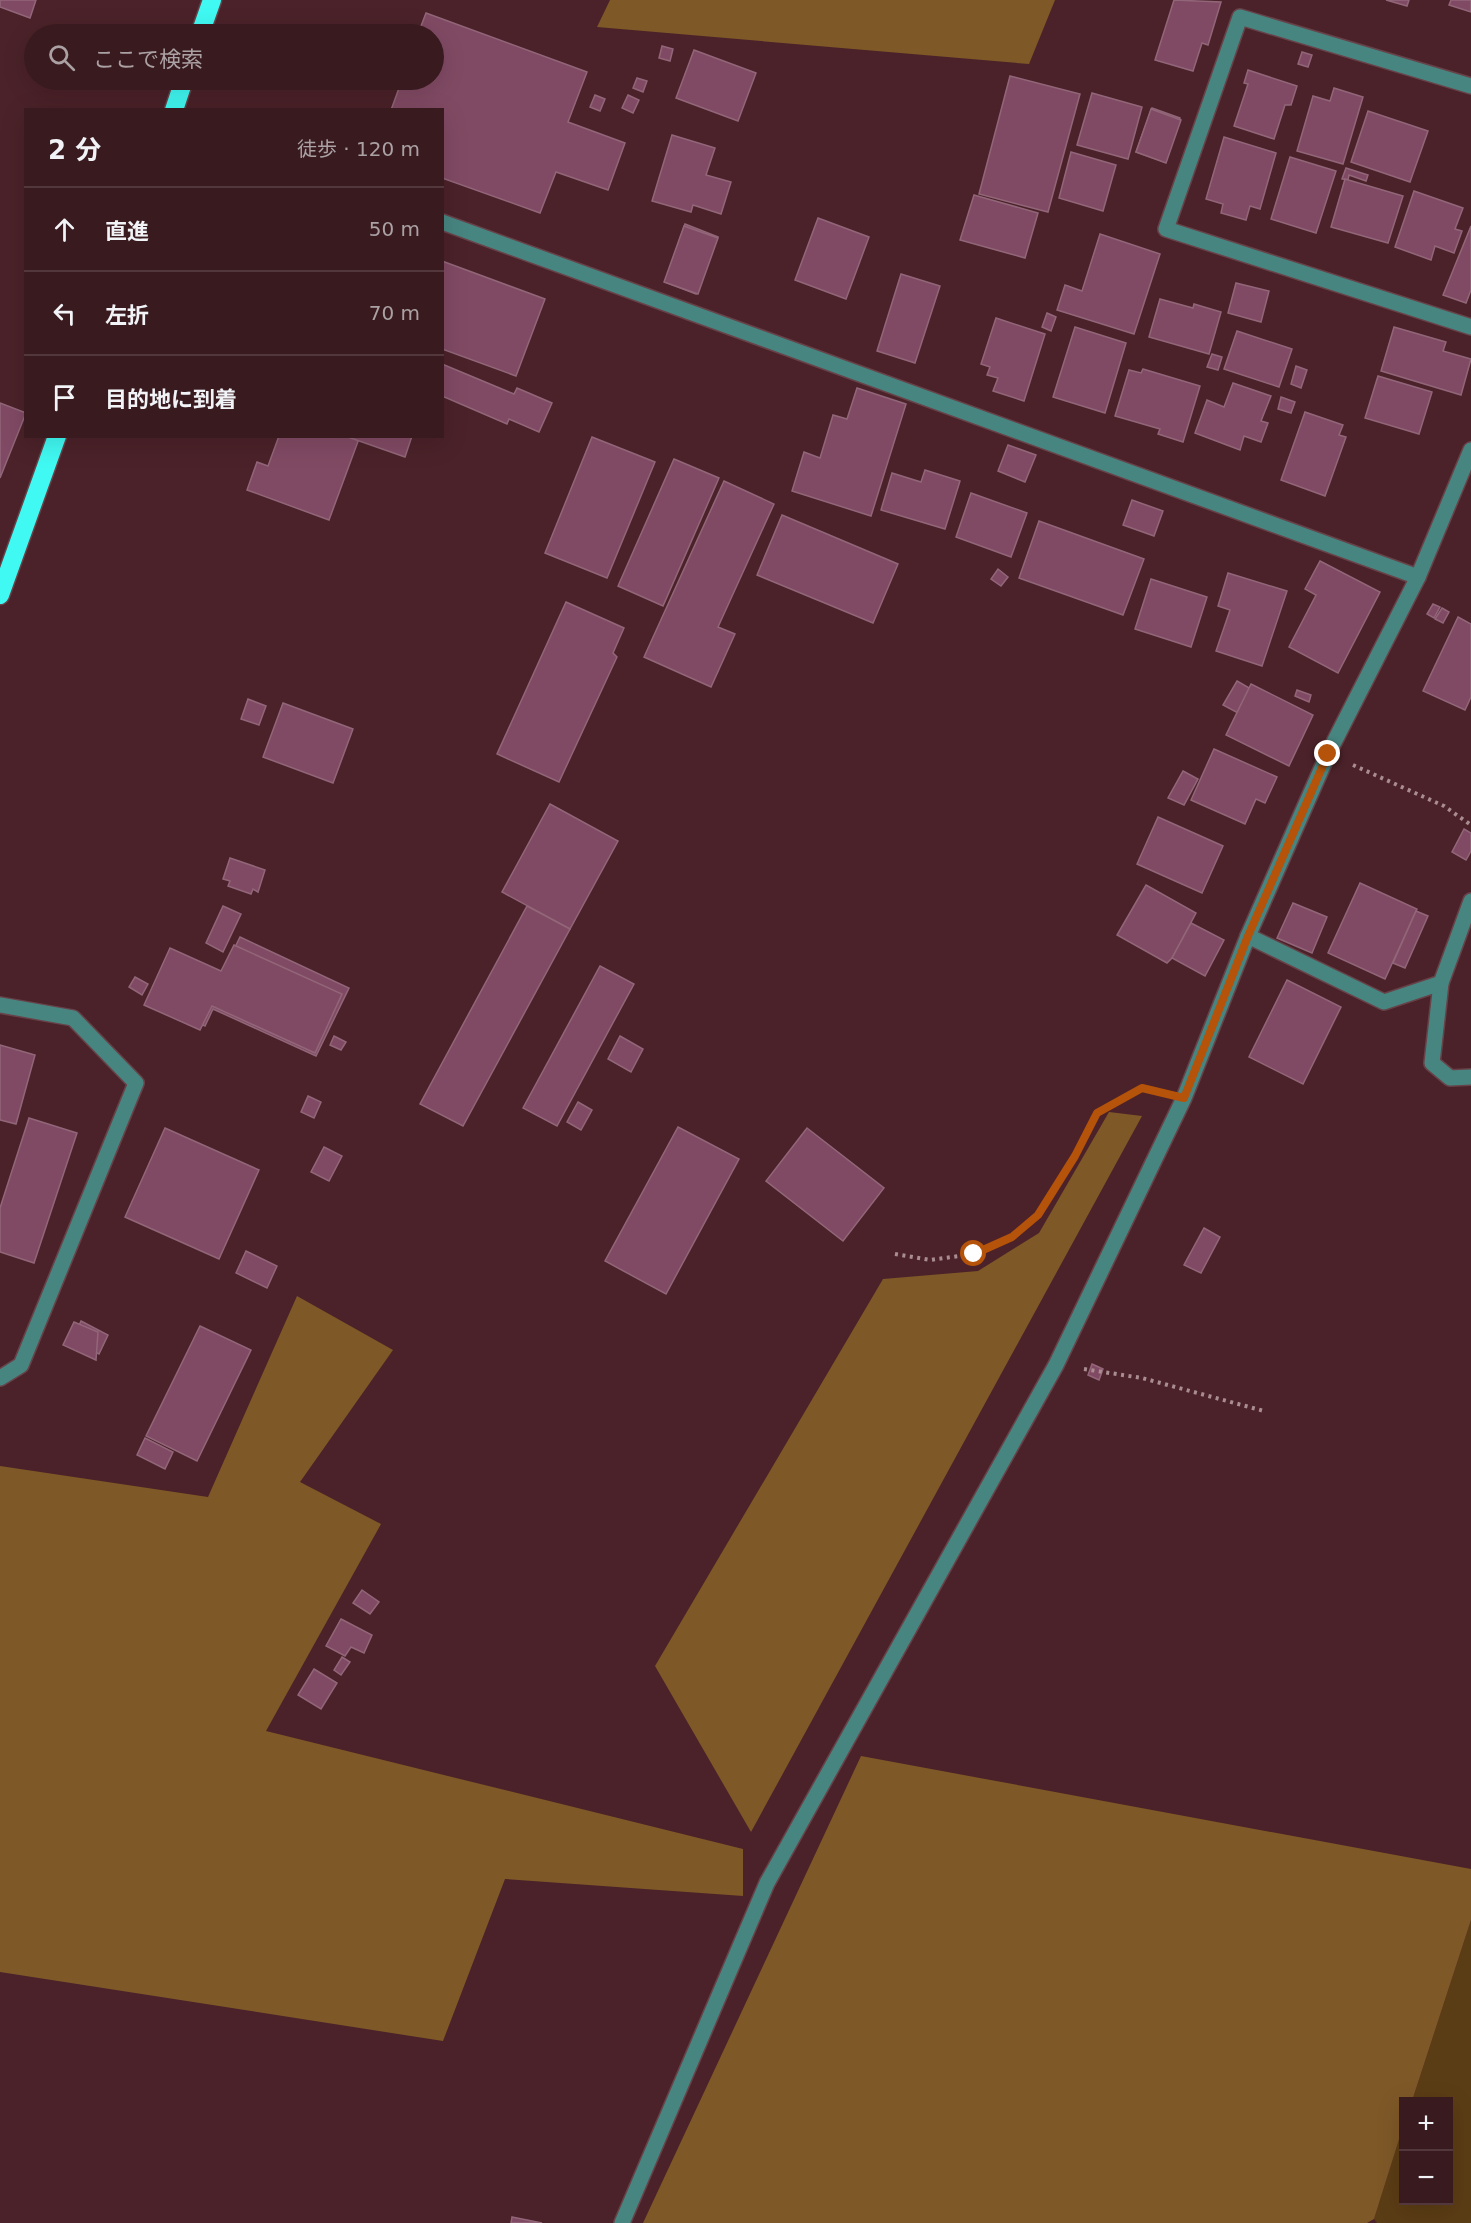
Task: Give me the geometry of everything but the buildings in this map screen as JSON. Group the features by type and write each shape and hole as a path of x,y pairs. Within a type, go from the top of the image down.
{"highway":[{"path":"204,24 212,0"},
{"path":"175,108 181,90"},
{"path":"0,595 56,438"}],"street":[{"path":"1471,86 1240,17 1166,229 1471,327"},
{"path":"444,223 1418,577"},
{"path":"622,2223 767,1883 1056,1365 1184,1098 1248,936 1328,754 1418,577 1471,450"},
{"path":"1471,901 1441,983 1432,1063 1450,1078 1471,1077"},
{"path":"1248,936 1384,1002 1441,983"},
{"path":"0,1005 73,1018 136,1083 21,1365 0,1378"}],"path":[{"path":"1328,754 1444,806 1471,825"},
{"path":"895,1254 930,1260 974,1254 1012,1237 1038,1215 1075,1156 1097,1113 1142,1088 1184,1098"},
{"path":"1056,1365 1142,1377 1264,1411"}],"shaded area":[{"path":"610,0 1055,0 1029,64 597,27"},
{"path":"1109,1112 1142,1116 751,1832 655,1666 883,1279 978,1271 1039,1233"},
{"path":"297,1296 393,1350 300,1482 381,1524 266,1731 743,1849 743,1896 505,1879 443,2041 0,1972 0,1466 208,1497"},
{"path":"861,1756 1471,1869 1471,1920 1413,2097 1399,2097 1399,2140 1374,2219 1367,2223 643,2223"},
{"path":"1471,1920 1471,2223 1377,2223 1374,2219 1399,2140 1399,2205 1453,2205 1453,2097 1413,2097"}],"route":[{"path":"974,1254 1012,1237 1038,1215 1075,1156 1097,1113 1142,1088 1184,1098 1248,936 1328,754"}]}
